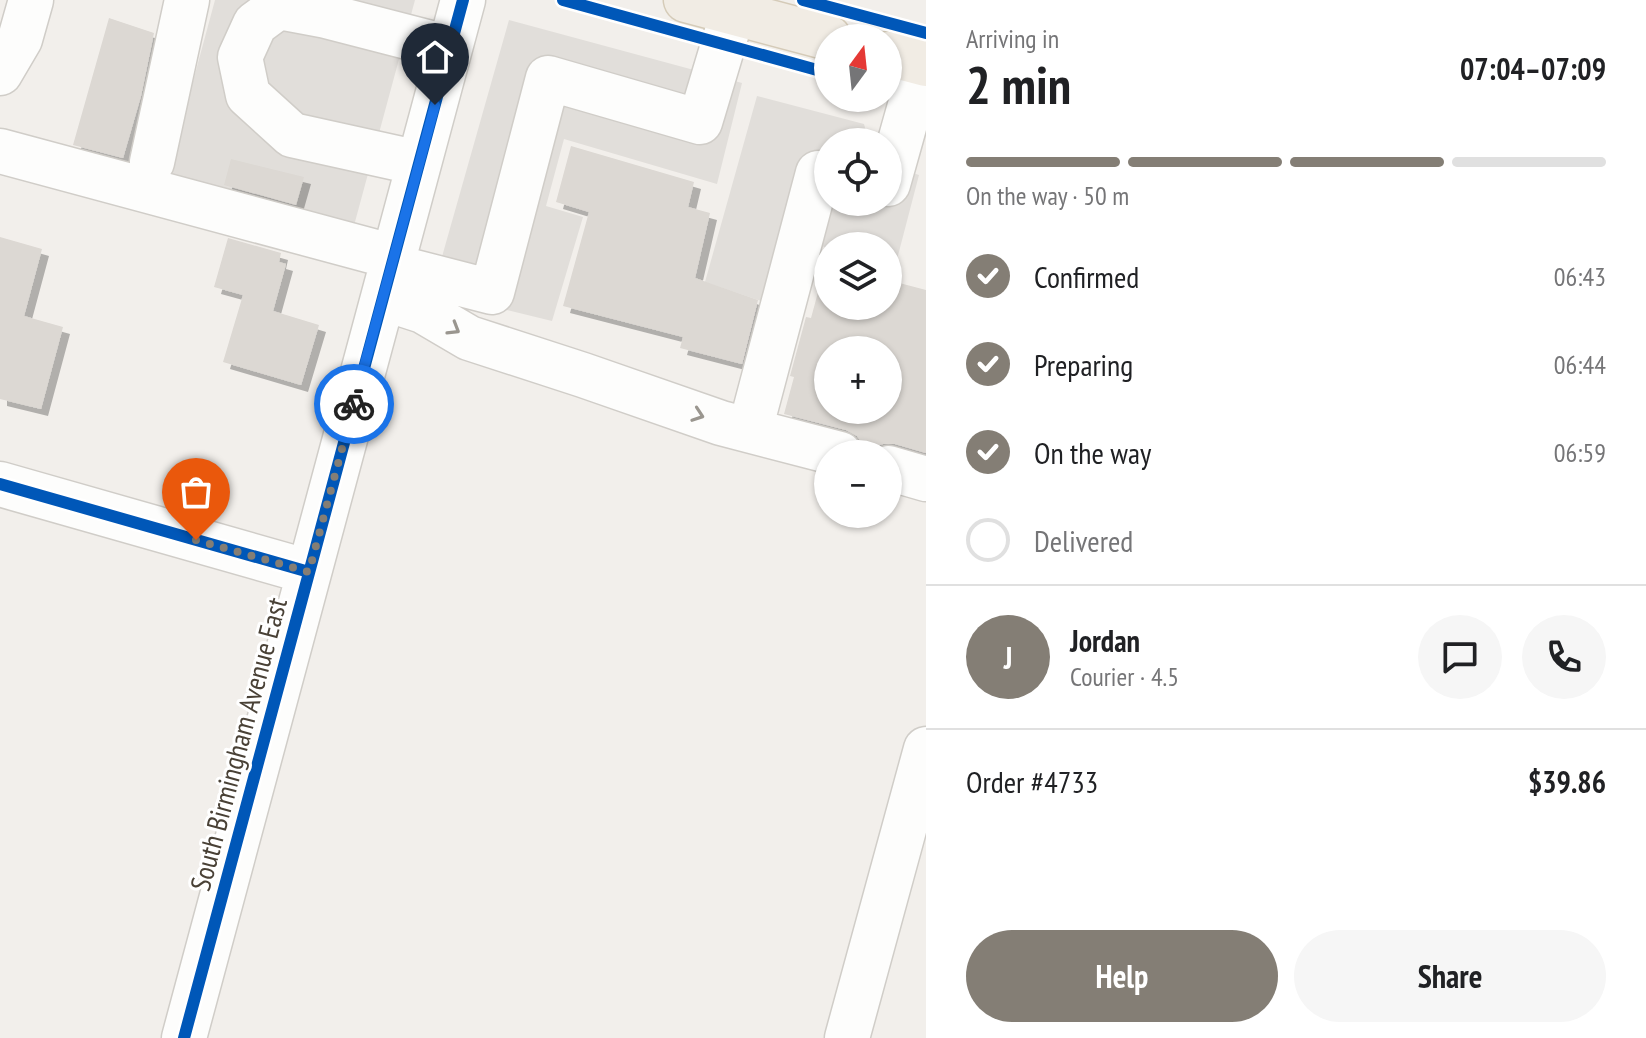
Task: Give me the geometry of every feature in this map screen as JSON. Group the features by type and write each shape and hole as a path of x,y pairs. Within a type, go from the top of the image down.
{"main road":[{"path":"686,0 814,34"}],"street":[{"path":"0,73 20,39 31,0"},
{"path":"152,162 187,0"},
{"name":"South Birmingham Avenue East","path":"184,1038 463,0"},
{"path":"419,163 292,135 248,95 240,57 255,24 278,7 450,48"},
{"path":"0,151 389,273 492,292 548,78 700,122 733,12"},
{"path":"899,128 912,60"},
{"path":"750,430 814,188"},
{"path":"389,273 423,311 469,338 721,423 814,447"},
{"path":"902,472 926,479"},
{"path":"0,484 309,572"},
{"path":"847,1038 926,749"}],"shaded area":[{"path":"215,0 415,0 352,233 165,185"},
{"path":"509,20 742,83 717,184 564,139 546,206 583,217 552,321 432,292"},
{"path":"757,96 864,124 865,128 814,128 814,216 902,216 902,170 919,175 902,240 902,232 814,232 814,252 742,379 761,301 705,282"}],"building":[{"path":"109,18 154,33 141,96 123,158 73,145"},
{"path":"571,146 694,182 688,207 710,213 695,278 758,300 742,364 680,348 683,337 563,306 589,212 556,202"},
{"path":"231,159 304,177 296,205 224,185"},
{"path":"0,237 42,249 24,316 63,327 41,409 0,399"},
{"path":"228,238 281,253 279,262 286,264 273,311 319,325 301,385 223,362 243,295 214,287"},
{"path":"902,284 926,290 926,453 902,446 902,440 860,440 846,430 823,424 902,424 902,336 814,336 814,422 784,414 794,377 790,376 806,317 811,318 814,307 814,320 902,320"}],"cycle path":[{"path":"184,1038 463,0"},
{"path":"563,0 814,69"},
{"path":"803,0 926,33"},
{"path":"0,484 309,572"}],"way so far":[{"path":"196,540 309,572 354,404"}],"route":[{"path":"354,404 435,105"}]}
